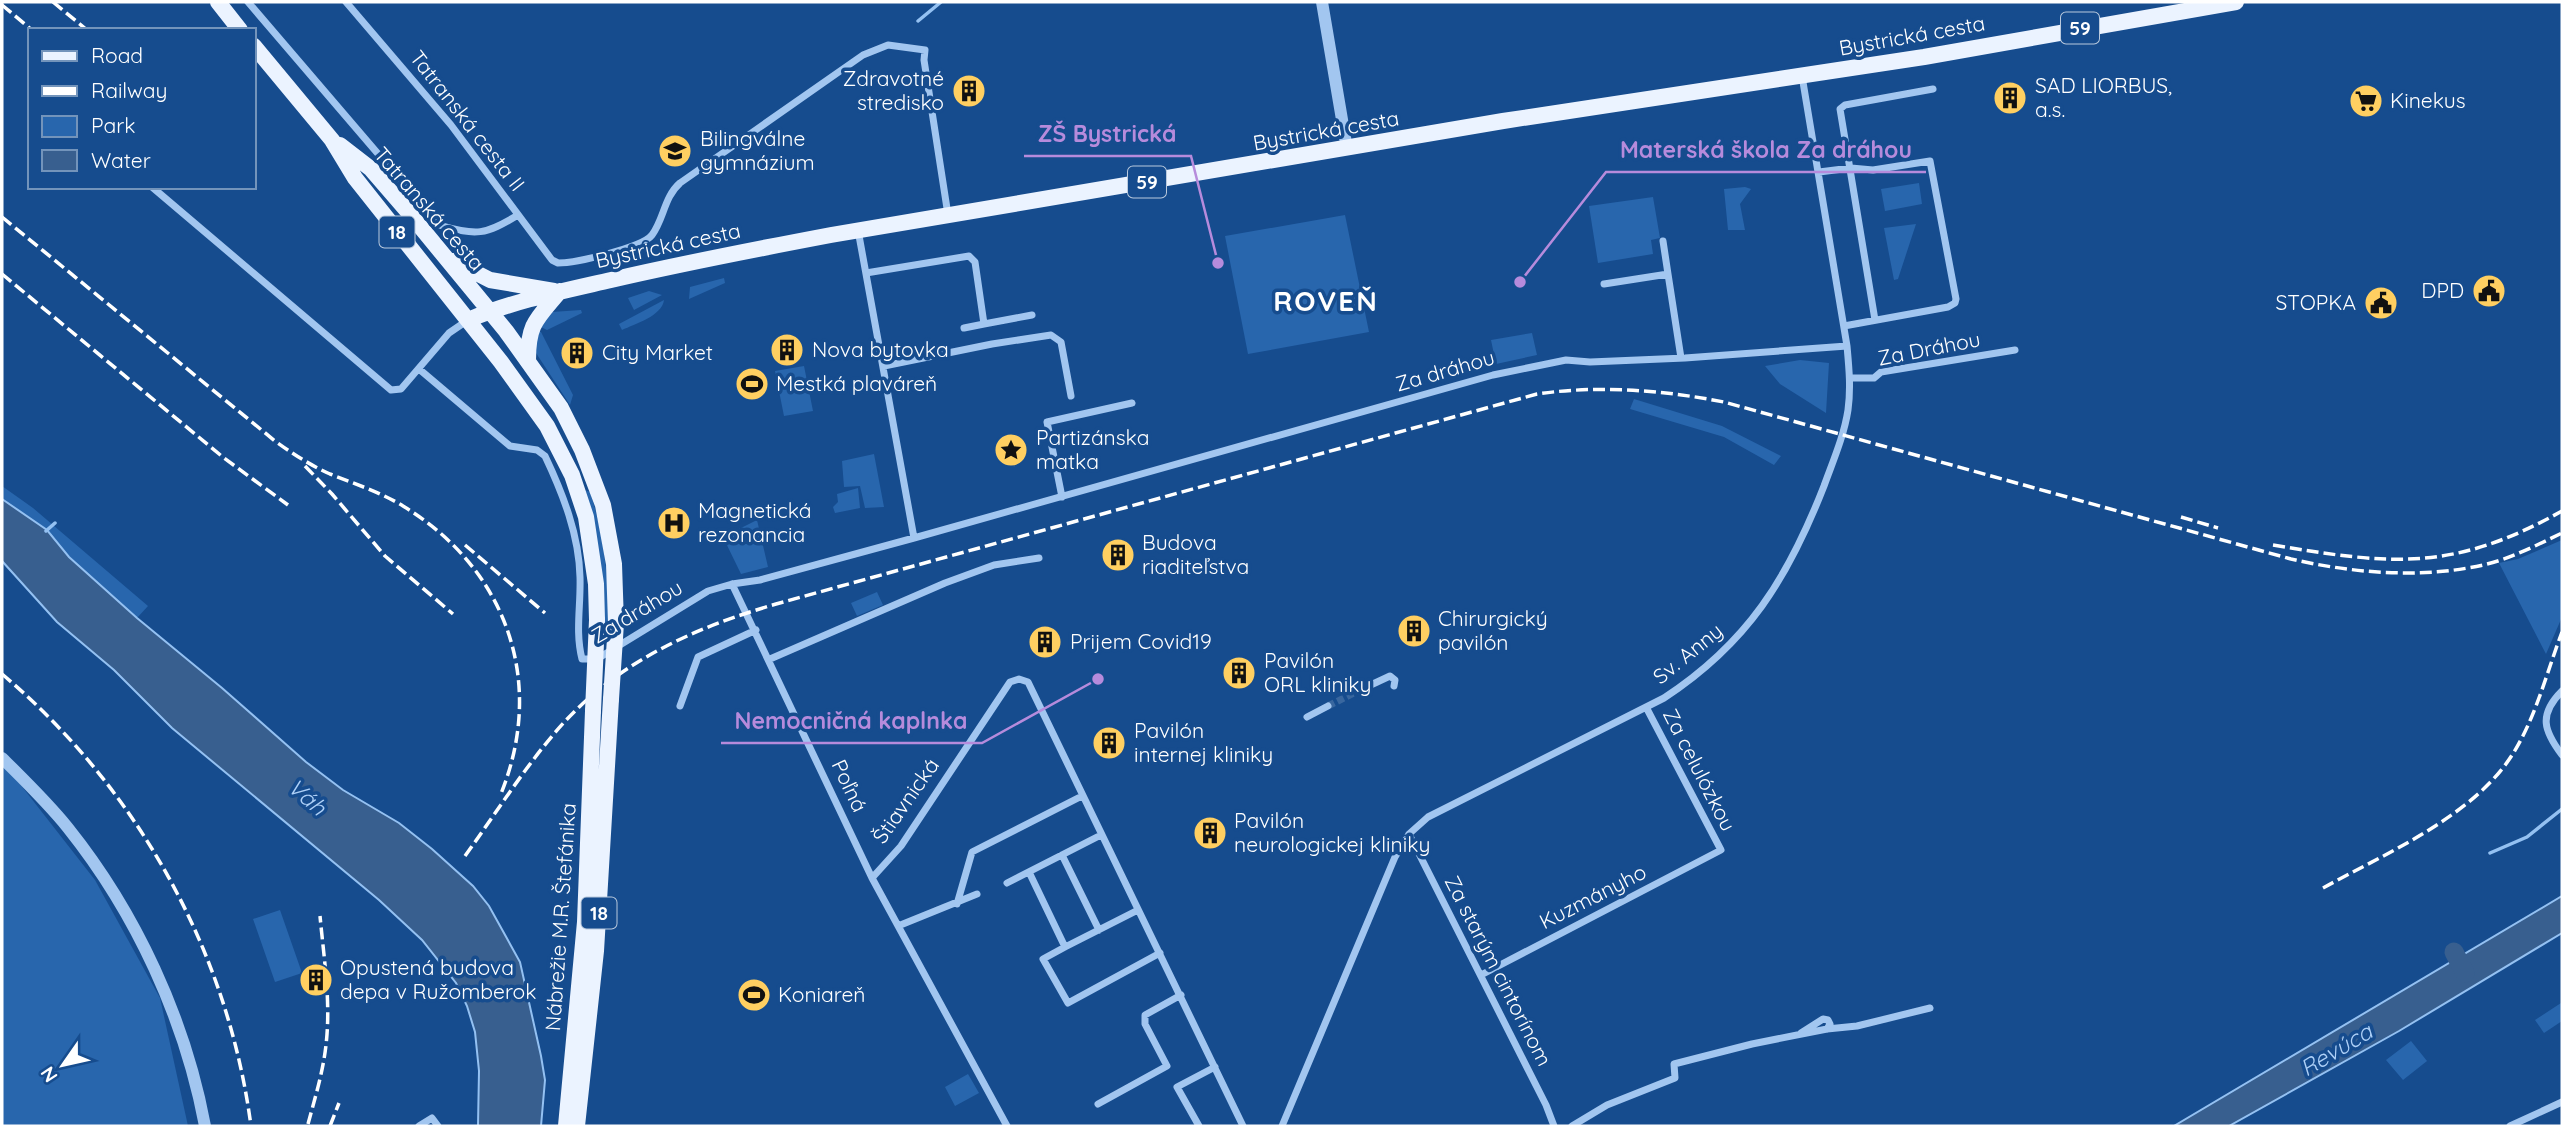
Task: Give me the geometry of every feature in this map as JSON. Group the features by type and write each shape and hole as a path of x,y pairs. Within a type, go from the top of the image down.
{"main road":[{"path":"218,2 238,28"},
{"name":"Bystrická cesta","path":"468,320 489,311 560,291 721,255 858,230 1503,121 1924,57 2235,2"},
{"name":"Tatranská cesta","path":"256,48 332,140 355,178 468,320"},
{"name":"Tatranská cesta","path":"332,140 371,169 489,311"},
{"path":"445,256 490,280 560,291"},
{"path":"528,360 528,340 532,324 560,291"},
{"name":"18","path":"489,311 528,360"},
{"name":"Nábrežie M.R. Štefánika","path":"468,320 537,412 558,445 572,475 590,537 596,584 597,620 583,945 566,1126"},
{"name":"Nábrežie M.R. Štefánika","path":"528,360 561,408 597,488 614,564 617,623 596,951 577,1126"}],"street":[{"path":"248,2 439,225 477,233 494,230 519,215"},
{"name":"Tatranská cesta II","path":"346,2 451,125 552,260 558,263 642,243 654,232 670,195 680,183 863,55 888,45 925,50 924,60 948,215"},
{"path":"1322,2 1347,149"},
{"path":"1802,75 1844,326 1850,378"},
{"path":"1875,320 1840,109 1845,105 1933,89"},
{"path":"1819,172 1851,168 1873,170 1930,161 1956,299 1955,303 1948,307 1844,326"},
{"path":"154,189 391,390 401,389 449,334 468,320"},
{"path":"858,230 914,538"},
{"path":"1663,241 1681,358"},
{"path":"866,273 969,256 975,262 984,324"},
{"path":"1604,284 1668,274"},
{"path":"964,328 1032,315"},
{"path":"884,366 1051,335 1062,342 1071,394"},
{"name":"Za dráhou","path":"419,369 510,446 537,450 545,456 572,523 580,575 578,644 582,659 597,659 692,599 733,584 760,580 914,538 1493,375 1566,360 1590,362 1681,358 1847,346"},
{"name":"Za Dráhou","path":"1850,378 1874,378 1881,372 2015,350"},
{"name":"Sv. Anny","path":"1409,834 1428,817 1692,680 1736,639 1774,591 1808,525 1836,452 1847,412 1850,378"},
{"path":"1062,497 1047,422 1132,403"},
{"path":"770,659 945,583 994,565 1039,558"},
{"name":"Poľná","path":"733,584 872,878 1007,1126"},
{"path":"680,706 698,657 756,630"},
{"path":"1360,690 1388,676 1394,678 1394,686"},
{"name":"Štiavnická","path":"872,878 901,846 1008,685 1019,678 1028,682 1033,691 1082,796"},
{"path":"2561,692 2552,703 2546,722 2550,737 2562,755"},
{"path":"1307,717 1328,706"},
{"name":"Za celulózkou","path":"1646,706 1721,850"},
{"path":"2,758 68,828 128,918 156,971 173,1016 188,1060 205,1126"},
{"path":"957,904 972,852 1082,796 1243,1126"},
{"path":"1282,1126 1384,882 1409,834"},
{"name":"Za starým cintorínom","path":"1409,834 1546,1105 1554,1126"},
{"path":"1007,883 1101,835"},
{"name":"Kuzmányho","path":"1481,975 1721,850"},
{"path":"1062,855 1099,930"},
{"path":"1029,872 1065,947"},
{"path":"898,926 977,894"},
{"path":"1138,910 1044,959 1068,1003 1160,953"},
{"path":"1098,1104 1167,1066 1145,1024 1145,1015 1181,995"},
{"path":"1572,1126 1607,1105 1675,1078 1674,1064 1799,1034 1857,1027 1930,1008"},
{"path":"1199,1126 1177,1087 1215,1067"},
{"path":"2510,1126 2562,1102"},
{"path":"419,1126 432,1118 438,1126"}],"green space":[{"path":"1919,183 1922,204 1885,211 1881,189"},
{"path":"1724,189 1751,189 1740,204 1745,230 1728,230"},
{"path":"1653,197 1660,238 1651,240 1653,254 1598,263 1589,206"},
{"path":"1345,215 1369,332 1248,354 1225,236"},
{"path":"1916,224 1898,279 1894,280 1884,228"},
{"path":"724,278 725,283 689,299 690,287"},
{"path":"649,291 662,295 634,310 628,298"},
{"path":"664,300 653,315 622,330 619,324"},
{"path":"581,310 582,313 547,330 537,325 552,312"},
{"path":"535,330 541,332 573,395 570,405 536,353"},
{"path":"1532,333 1537,355 1496,364 1491,340"},
{"path":"1800,360 1829,363 1826,413 1780,384 1765,366"},
{"path":"804,366 813,411 784,416 775,371"},
{"path":"1634,399 1722,426 1781,456 1774,465 1724,437 1630,409"},
{"path":"874,454 884,507 865,508 860,486 844,487 842,461"},
{"path":"2,486 33,508 148,606 137,618 69,557 47,530 2,499"},
{"path":"858,488 860,508 835,513 833,507 838,502 837,494"},
{"path":"585,490 590,492 602,542 610,628 604,628"},
{"path":"757,520 768,567 741,574 723,537"},
{"path":"2562,540 2562,617 2546,654 2499,563 2518,559"},
{"path":"877,592 883,605 857,616 851,603"},
{"path":"2,761 95,880 160,998 188,1126 2,1126"},
{"path":"280,910 302,973 275,982 253,919"},
{"path":"2561,1003 2562,1021 2544,1033 2535,1020"},
{"path":"2411,1041 2427,1061 2403,1080 2386,1060"},
{"path":"968,1074 979,1093 955,1106 945,1087"}],"water":[{"name":"Váh","path":"2,499 47,530 69,557 137,618 306,762 343,790 399,823 473,886 489,906 520,962 545,1080 541,1126 478,1126 479,1071 475,1032 456,983 422,940 379,900 172,728 114,670 57,622 2,561"},
{"path":"2562,896 2562,933 2399,1031 2229,1126 2174,1126"}],"waterway":[{"path":"918,21 941,2"},
{"path":"46,531 55,523"},
{"name":"Revúca","path":"2490,853 2527,837 2562,809"},
{"name":"Revúca","path":"2454,952 2465,973"}],"tunnel":[{"path":"1328,706 1360,690"}],"railway":[{"path":"53,2 85,28"},
{"path":"2,5 30,28"},
{"path":"2,217 275,441 323,471 403,506 439,532 469,562 492,596 508,632 517,671 519,712 514,754 500,796"},
{"path":"2,274 224,458 288,505"},
{"path":"465,856 530,764 576,710 626,669 713,625 776,604 1537,394 1607,389 1677,394 1724,402 2291,559 2338,568 2411,573 2459,569 2503,559 2562,533"},
{"path":"305,466 385,556 453,614"},
{"path":"2273,545 2353,557 2421,558 2454,554 2488,545 2562,511"},
{"path":"2181,517 2218,528"},
{"path":"465,545 545,613"},
{"path":"2323,888 2428,831 2477,795 2497,775 2514,752 2529,724 2562,632"},
{"path":"2,674 51,719 95,768 134,821 168,877 198,936 221,998 239,1061 251,1126"},
{"path":"308,1124 323,1065 328,1013 320,916"},
{"path":"330,1126 339,1103"}],"place":[{"name":"Zdravotné stredisko","path":"969,91"},
{"name":"SAD LIORBUS, a.s.","path":"2010,98"},
{"name":"Kinekus","path":"2366,101"},
{"name":"Bilingválne gymnázium","path":"675,151"},
{"name":"ZŠ Bystrická","path":"1218,263"},
{"name":"Materská škola Za dráhou","path":"1520,282"},
{"name":"DPD","path":"2489,291"},
{"name":"STOPKA","path":"2381,303"},
{"name":"Nova bytovka","path":"787,350"},
{"name":"City Market","path":"577,353"},
{"name":"Mestká plaváreň","path":"752,384"},
{"name":"Partizánska matka","path":"1011,450"},
{"name":"Magnetická rezonancia","path":"674,523"},
{"name":"Budova riaditeľstva","path":"1118,555"},
{"name":"Chirurgický pavilón","path":"1414,631"},
{"name":"Prijem Covid19","path":"1045,642"},
{"name":"Pavilón ORL kliniky","path":"1239,673"},
{"name":"Nemocničná kaplnka","path":"1098,679"},
{"name":"Pavilón internej kliniky","path":"1109,743"},
{"name":"Pavilón neurologickej kliniky","path":"1210,833"},
{"name":"Opustená budova depa v Ružomberok","path":"316,980"},
{"name":"Koniareň","path":"754,995"}],"district":[{"name":"ROVEŇ","path":"1326,301"}]}
